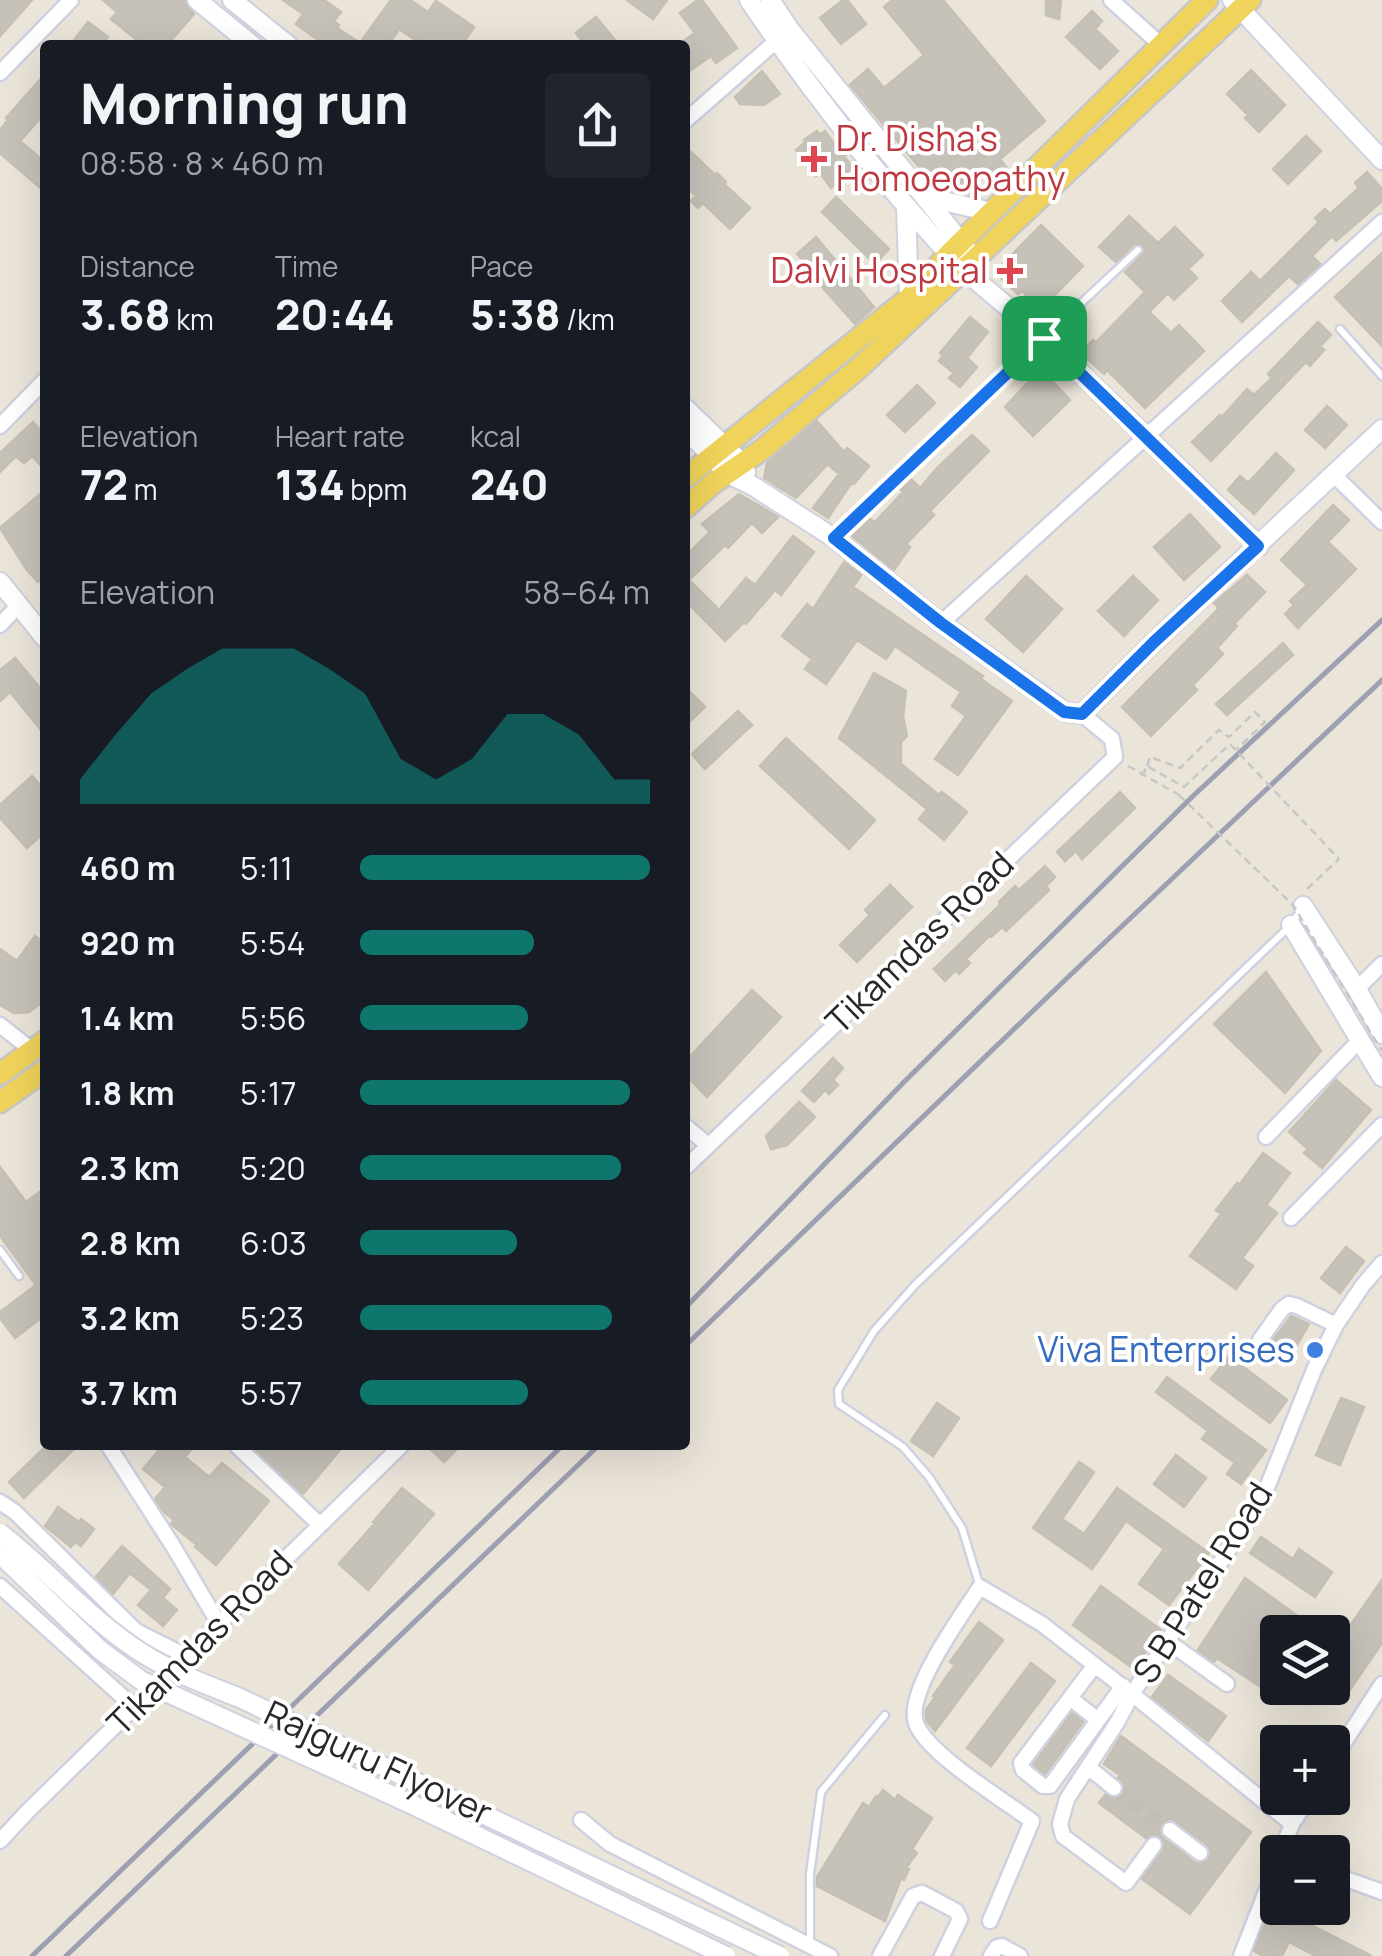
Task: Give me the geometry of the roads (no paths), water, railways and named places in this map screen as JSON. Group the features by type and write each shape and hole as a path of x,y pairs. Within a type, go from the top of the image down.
{"main road":[{"path":"198,0 246,40"},
{"path":"232,0 282,40"},
{"path":"749,0 926,197 969,265 1258,546"},
{"path":"770,0 783,35 906,207 955,248"},
{"path":"690,474 908,298 1208,0"},
{"path":"690,504 861,366 1241,3 1382,160"},
{"path":"926,197 991,212"},
{"path":"906,207 908,298"},
{"path":"690,415 717,450 753,486 834,538 941,623 1064,712 1082,714 1382,429"},
{"path":"690,431 717,450"},
{"path":"0,582 40,632"},
{"path":"1300,902 1357,988 1382,1034"},
{"path":"1291,925 1382,1077"},
{"path":"0,1074 38,1046"},
{"path":"0,1102 40,1074"},
{"name":"Rajguru Flyover","path":"0,1533 91,1615 167,1667 240,1698 780,1956"},
{"name":"Rajguru Flyover","path":"0,1554 100,1650 142,1681 413,1805 726,1956"}],"street":[{"path":"0,73 71,0"},
{"path":"1111,0 1161,45"},
{"path":"690,117 783,35"},
{"path":"941,623 1382,222"},
{"path":"834,538 1044,338"},
{"path":"0,426 40,385"},
{"path":"1334,475 1382,522"},
{"path":"0,626 18,606"},
{"name":"Tikamdas Road","path":"690,1163 1114,757 1112,739 1082,714"},
{"path":"1357,988 1382,964"},
{"path":"0,1025 38,1046"},
{"path":"1266,1136 1359,1040"},
{"path":"1292,1218 1382,1125"},
{"path":"690,1130 708,1145"},
{"name":"S B Patel Road","path":"1292,1824 1127,1690 1167,1640 1262,1500 1336,1325 1382,1263"},
{"path":"1260,1340 1288,1304 1336,1325"},
{"path":"111,1450 219,1624"},
{"path":"241,1450 320,1525"},
{"name":"Tikamdas Road","path":"0,1841 397,1450"},
{"path":"0,1502 15,1512 136,1631 188,1657"},
{"path":"0,1586 134,1708"},
{"path":"990,1921 1032,1821 924,1740 914,1720 917,1697 928,1668 980,1587 1042,1624 1127,1690"},
{"path":"1167,1640 1227,1684"},
{"path":"1096,1665 1020,1762 1023,1770 1043,1786 1050,1786 1098,1720 1127,1690"},
{"path":"1350,1733 1382,1684"},
{"path":"1127,1690 1118,1721 1067,1799 1060,1824 1063,1836 1126,1883 1154,1845"},
{"path":"1070,1698 1098,1720"},
{"path":"1088,1768 1114,1788"},
{"path":"1287,1835 1298,1815"},
{"path":"581,1820 610,1844 830,1956"},
{"path":"1167,1830 1200,1853"},
{"path":"1350,1880 1382,1892"},
{"path":"880,1956 914,1896 922,1893 956,1911 960,1920 942,1956"},
{"path":"1241,1956 1260,1907"},
{"path":"991,1956 1002,1946 1020,1956"}],"lane":[{"path":"1044,338 1138,250"},
{"path":"1340,328 1382,376"},
{"path":"980,1587 962,1528 930,1476 903,1447 839,1404 838,1390 874,1331 914,1285 1291,925 1300,902"},
{"path":"0,1250 19,1276"},
{"path":"810,1945 810,1874 821,1792 885,1715"}],"tunnel":[{"path":"1114,1788 1170,1830"}],"railway":[{"path":"690,1303 905,1081 1192,797 1382,620"},
{"path":"690,1341 1382,680"},
{"path":"32,1956 558,1450"},
{"path":"66,1956 594,1450"}],"place":[{"name":"Dr. Disha's Homoeopathy","path":"814,159"},
{"name":"Dalvi Hospital","path":"1010,271"},
{"name":"Viva Enterprises","path":"1315,1350"}]}
